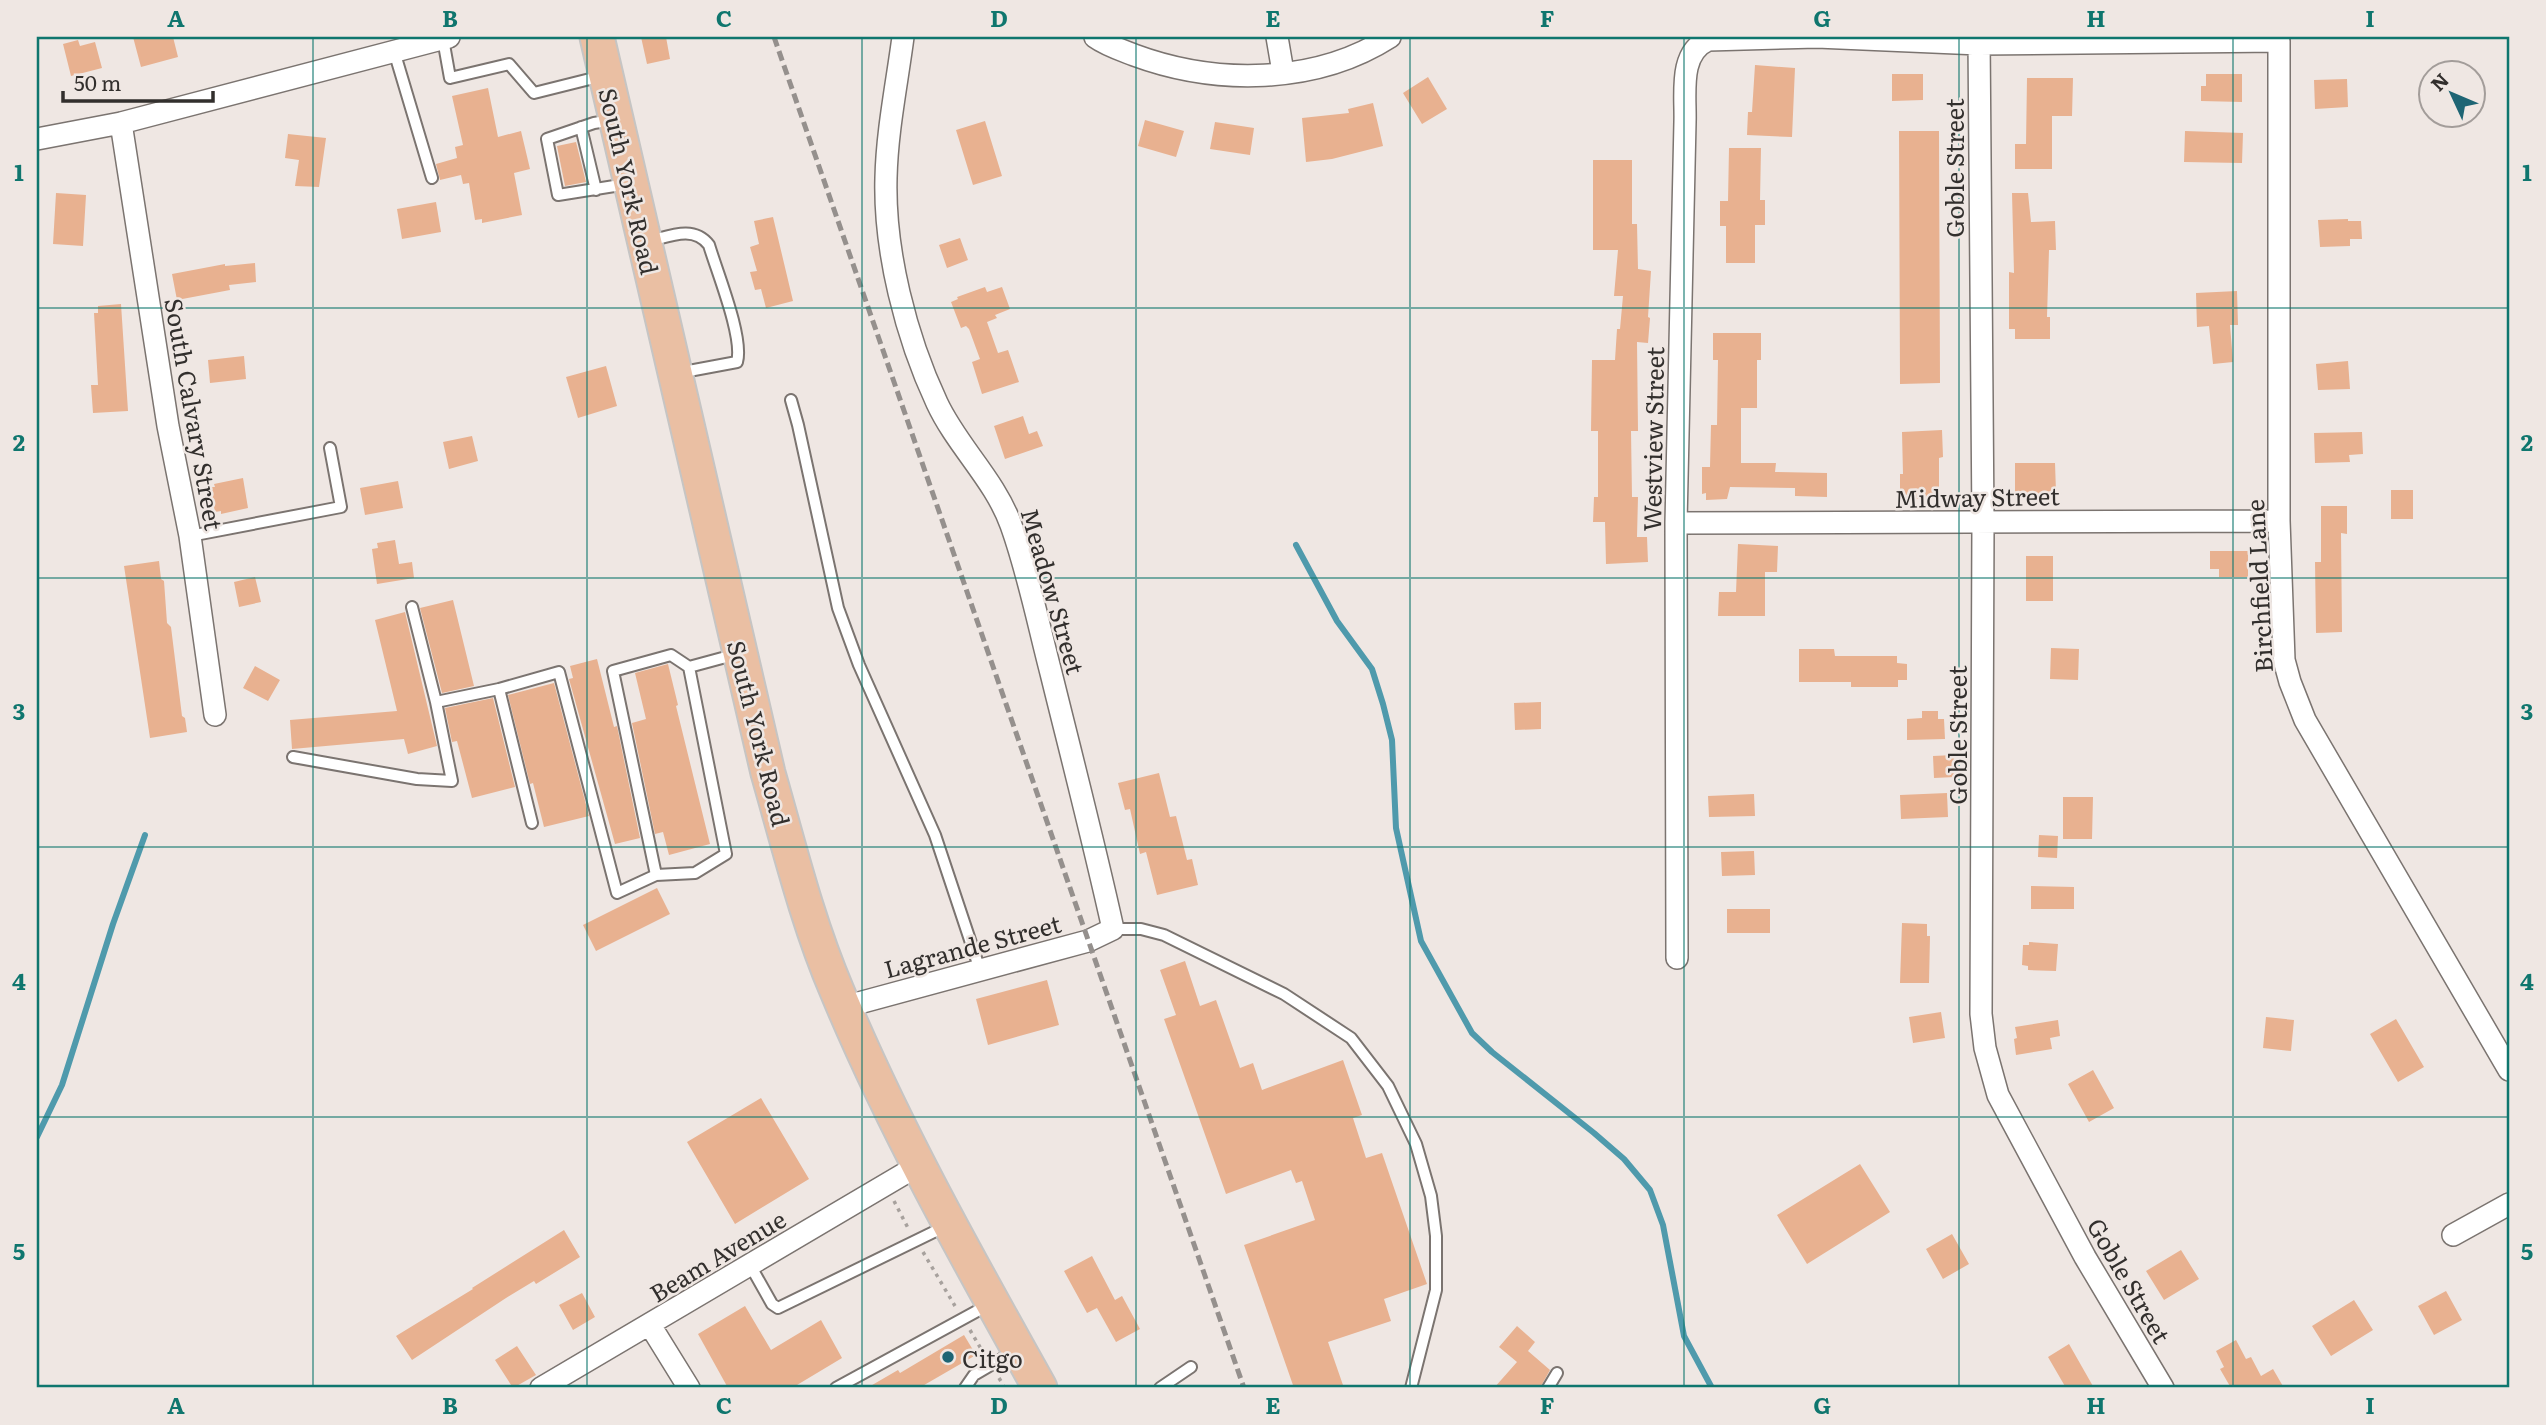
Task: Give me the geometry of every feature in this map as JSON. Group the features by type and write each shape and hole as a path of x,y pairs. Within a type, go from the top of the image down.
{"main road":[{"name":"South York Road","path":"597,37 768,774 797,878 836,991 881,1091 992,1303 1040,1388"}],"street":[{"name":"Meadow Street","path":"903,37 886,177 887,227 896,276 911,333 937,403 951,429 999,499 1010,523 1027,578 1113,929"},
{"path":"1095,37 1165,66 1197,73 1244,76 1308,69 1353,57 1390,37"},
{"path":"1277,37 1283,72"},
{"name":"Westview Street","path":"1677,958 1676,523 1688,62 1692,51 1709,40 1817,37 1979,41 2278,41"},
{"path":"37,139 121,122 446,38"},
{"name":"Goble Street","path":"1979,41 1983,523 1981,1014 1985,1048 1998,1095 2012,1125 2085,1257 2163,1388"},
{"name":"Birchfield Lane","path":"2278,41 2279,520 2284,660 2305,720 2509,1070"},
{"name":"South Calvary Street","path":"121,122 168,426 190,536 215,715"},
{"name":"Midway Street","path":"1676,523 2279,520"},
{"name":"Lagrande Street","path":"844,1007 1088,941 1113,929"},
{"name":"Beam Avenue","path":"541,1388 919,1165"},
{"path":"2453,1235 2509,1204"},
{"path":"650,1325 689,1388"}],"lane":[{"path":"446,38 450,78 509,64 534,93 606,76"},
{"path":"394,51 432,177"},
{"path":"616,119 547,139 558,195 631,183"},
{"path":"581,127 596,190"},
{"path":"645,243 693,233 703,237 709,245 737,337 737,362 675,373"},
{"path":"790,400 798,425 838,608 859,664 935,835 980,970"},
{"path":"190,536 341,507 330,448"},
{"path":"293,757 417,779 452,781 436,702 412,607"},
{"path":"689,667 740,653"},
{"path":"436,702 499,689 559,672 617,893 656,875 695,873 726,854 689,667 671,655 613,671 656,875"},
{"path":"499,689 532,823"},
{"path":"1113,929 1141,929 1164,935 1284,994 1351,1038 1388,1086 1416,1144 1431,1196 1436,1236 1436,1290 1411,1388"},
{"path":"750,1265 772,1304 778,1308 950,1224"},
{"path":"836,1388 992,1303"},
{"path":"965,1388 974,1375 1018,1349"},
{"path":"1160,1388 1191,1367"},
{"path":"1548,1388 1557,1373"}],"building":[{"path":"133,37 173,37 178,57 141,67"},
{"path":"641,37 666,37 670,59 647,64"},
{"path":"78,40 80,46 95,42 102,68 71,76 63,44"},
{"path":"1755,65 1795,68 1792,137 1747,135 1748,112 1752,112"},
{"path":"1892,74 1923,74 1923,100 1892,101"},
{"path":"2206,74 2242,74 2242,102 2201,101 2201,86 2206,86"},
{"path":"1428,77 1447,109 1422,124 1403,93"},
{"path":"2027,78 2073,78 2072,116 2052,116 2052,169 2015,169 2015,144 2026,144"},
{"path":"2347,79 2348,107 2315,109 2314,80"},
{"path":"488,88 498,137 521,131 530,169 514,173 522,215 482,223 482,219 475,220 469,183 463,184 461,175 440,180 436,164 457,158 455,147 463,145 452,96"},
{"path":"1373,103 1383,146 1332,159 1306,162 1302,118 1349,113 1348,109"},
{"path":"1145,120 1184,131 1176,157 1138,146"},
{"path":"985,121 1002,176 973,185 956,130"},
{"path":"1215,122 1254,128 1250,155 1210,149"},
{"path":"1899,131 1939,131 1940,383 1900,384"},
{"path":"2185,131 2243,133 2242,163 2184,162"},
{"path":"288,134 326,138 319,187 295,186 299,160 285,158"},
{"path":"576,142 586,182 565,186 557,146"},
{"path":"1729,148 1761,148 1760,200 1765,200 1765,225 1755,225 1755,263 1726,263 1726,226 1720,226 1720,201 1728,201"},
{"path":"1593,160 1632,160 1632,224 1637,224 1638,269 1651,271 1648,343 1637,342 1638,431 1631,431 1632,497 1638,497 1637,537 1647,537 1648,562 1606,564 1605,522 1593,522 1594,497 1598,497 1598,431 1591,431 1592,360 1615,360 1623,296 1614,296 1618,250 1593,250"},
{"path":"56,193 86,195 83,246 53,244"},
{"path":"2012,193 2028,193 2031,222 2055,221 2056,250 2049,250 2047,317 2050,317 2050,339 2015,339 2015,329 2009,329 2009,272 2014,273"},
{"path":"436,202 441,232 402,239 397,209"},
{"path":"773,217 793,301 766,308 761,289 755,290 750,272 757,271 750,247 759,244 754,221"},
{"path":"2318,220 2361,221 2362,239 2350,239 2350,246 2320,247"},
{"path":"960,238 968,260 947,268 939,245"},
{"path":"255,263 256,282 229,285 230,290 177,300 172,274 225,264"},
{"path":"985,287 987,292 1002,287 1010,309 995,315 997,318 987,322 998,353 1008,350 1019,382 982,394 972,362 980,359 969,329 966,326 961,328 951,302 958,299 957,297"},
{"path":"2237,291 2238,325 2230,325 2233,362 2213,364 2209,326 2197,327 2196,293"},
{"path":"121,304 128,411 93,413 91,385 98,385 94,313 98,313 98,306"},
{"path":"1713,333 1761,333 1761,360 1757,360 1757,408 1741,408 1741,463 1776,463 1775,472 1827,473 1827,497 1795,496 1795,488 1730,487 1727,499 1706,500 1706,493 1702,494 1702,467 1710,467 1711,425 1717,425 1718,360 1713,360"},
{"path":"244,356 246,379 210,383 208,360"},
{"path":"2348,361 2350,389 2318,390 2316,364"},
{"path":"606,366 617,406 578,418 566,377"},
{"path":"1023,416 1029,434 1037,431 1043,446 1005,459 994,426"},
{"path":"1942,430 1943,457 1939,458 1939,499 1900,499 1900,474 1903,474 1902,432"},
{"path":"2362,432 2363,454 2349,455 2350,462 2315,463 2314,433"},
{"path":"472,436 478,461 449,469 443,442"},
{"path":"2015,463 2055,463 2056,492 2043,492 2042,498 2030,498 2026,492 2015,492"},
{"path":"243,478 248,508 221,514 221,511 215,512 210,487"},
{"path":"398,481 403,508 365,515 360,488"},
{"path":"2391,490 2413,490 2413,519 2391,519"},
{"path":"2321,506 2347,506 2347,534 2341,533 2342,632 2316,633 2315,562 2321,562"},
{"path":"395,540 399,564 412,562 414,578 377,584 372,549 378,548 377,543"},
{"path":"1738,544 1778,546 1777,572 1765,572 1765,616 1718,616 1719,592 1736,592"},
{"path":"2210,551 2248,551 2248,577 2219,577 2219,569 2210,569"},
{"path":"2026,556 2053,556 2053,601 2026,601"},
{"path":"159,561 161,579 164,581 167,623 171,627 182,716 185,718 187,732 150,738 124,566"},
{"path":"255,577 261,602 239,607 234,582"},
{"path":"453,600 474,686 442,693 420,608"},
{"path":"405,612 437,746 408,754 404,739 292,749 290,720 397,711 375,620"},
{"path":"2051,648 2079,649 2078,680 2050,679"},
{"path":"1799,649 1834,649 1835,656 1897,656 1897,663 1907,664 1907,680 1898,680 1898,687 1851,687 1851,682 1799,682"},
{"path":"597,659 614,727 617,726 640,838 615,844 569,679 573,678 570,666"},
{"path":"668,664 710,844 669,855 663,832 655,834 632,723 646,719 635,673"},
{"path":"255,666 280,680 268,701 243,688"},
{"path":"554,683 589,816 544,827 533,783 530,784 508,695"},
{"path":"493,698 515,787 472,798 457,741 452,742 445,708"},
{"path":"1541,702 1541,729 1515,730 1514,703"},
{"path":"1922,711 1938,711 1938,719 1944,719 1945,739 1907,740 1907,719 1922,718"},
{"path":"1954,755 1955,777 1934,778 1933,756"},
{"path":"1159,773 1170,817 1176,816 1187,860 1192,859 1198,885 1157,895 1146,852 1140,854 1130,809 1125,810 1118,783"},
{"path":"1947,793 1948,817 1901,819 1900,795"},
{"path":"1754,794 1755,816 1709,817 1708,796"},
{"path":"2063,797 2093,797 2092,839 2063,839"},
{"path":"2039,835 2058,836 2057,858 2038,857"},
{"path":"1754,851 1755,875 1722,876 1721,852"},
{"path":"2031,886 2074,887 2074,909 2031,909"},
{"path":"657,888 670,914 596,951 583,925"},
{"path":"1727,909 1770,909 1770,933 1727,933"},
{"path":"1902,923 1927,924 1927,936 1930,936 1929,983 1900,983"},
{"path":"2029,942 2058,944 2056,971 2028,970 2028,966 2022,965 2023,945 2029,945"},
{"path":"1185,961 1200,1006 1216,1000 1240,1068 1253,1063 1262,1090 1343,1060 1362,1115 1353,1118 1366,1158 1382,1153 1427,1284 1384,1299 1391,1321 1328,1342 1344,1388 1294,1388 1244,1245 1315,1220 1302,1181 1296,1183 1291,1170 1226,1194 1164,1019 1176,1015 1160,970"},
{"path":"1047,980 1059,1025 988,1045 976,999"},
{"path":"1941,1012 1945,1038 1913,1043 1909,1017"},
{"path":"2266,1017 2294,1020 2291,1051 2263,1048"},
{"path":"2396,1019 2424,1067 2398,1082 2370,1034"},
{"path":"2058,1020 2060,1036 2050,1038 2052,1049 2016,1055 2015,1027"},
{"path":"2093,1070 2114,1108 2089,1122 2068,1084"},
{"path":"761,1098 809,1179 735,1224 687,1142"},
{"path":"1860,1164 1890,1212 1807,1264 1777,1215"},
{"path":"564,1230 580,1257 536,1284 534,1281 506,1298 412,1360 396,1336"},
{"path":"1952,1234 1969,1264 1943,1279 1926,1249"},
{"path":"2181,1250 2199,1279 2164,1300 2146,1271"},
{"path":"1092,1256 1115,1300 1122,1296 1140,1329 1116,1342 1097,1308 1087,1313 1064,1271"},
{"path":"2446,1291 2462,1320 2434,1335 2418,1306"},
{"path":"582,1293 595,1317 573,1330 559,1305"},
{"path":"2354,1300 2373,1330 2331,1356 2312,1326"},
{"path":"745,1306 771,1350 821,1320 842,1358 792,1388 728,1388 698,1334"},
{"path":"1517,1326 1535,1342 1528,1351 1550,1370 1540,1388 1494,1388 1517,1362 1499,1347"},
{"path":"964,1335 976,1355 919,1388 867,1388 898,1370 900,1373"},
{"path":"2236,1340 2246,1359 2251,1357 2261,1376 2273,1369 2284,1388 2231,1388 2220,1369 2224,1367 2216,1351"},
{"path":"2069,1344 2094,1388 2066,1388 2048,1357"},
{"path":"517,1346 536,1375 513,1388 495,1360"}],"waterway":[{"path":"1296,545 1337,621 1372,669 1392,740 1396,828 1421,941 1472,1033 1624,1159 1650,1190 1663,1225 1684,1336 1712,1388"},
{"path":"37,1137 62,1085 113,924 145,835"}],"railway":[{"path":"774,37 1244,1388"}],"place":[{"name":"Citgo","path":"948,1357"}]}
